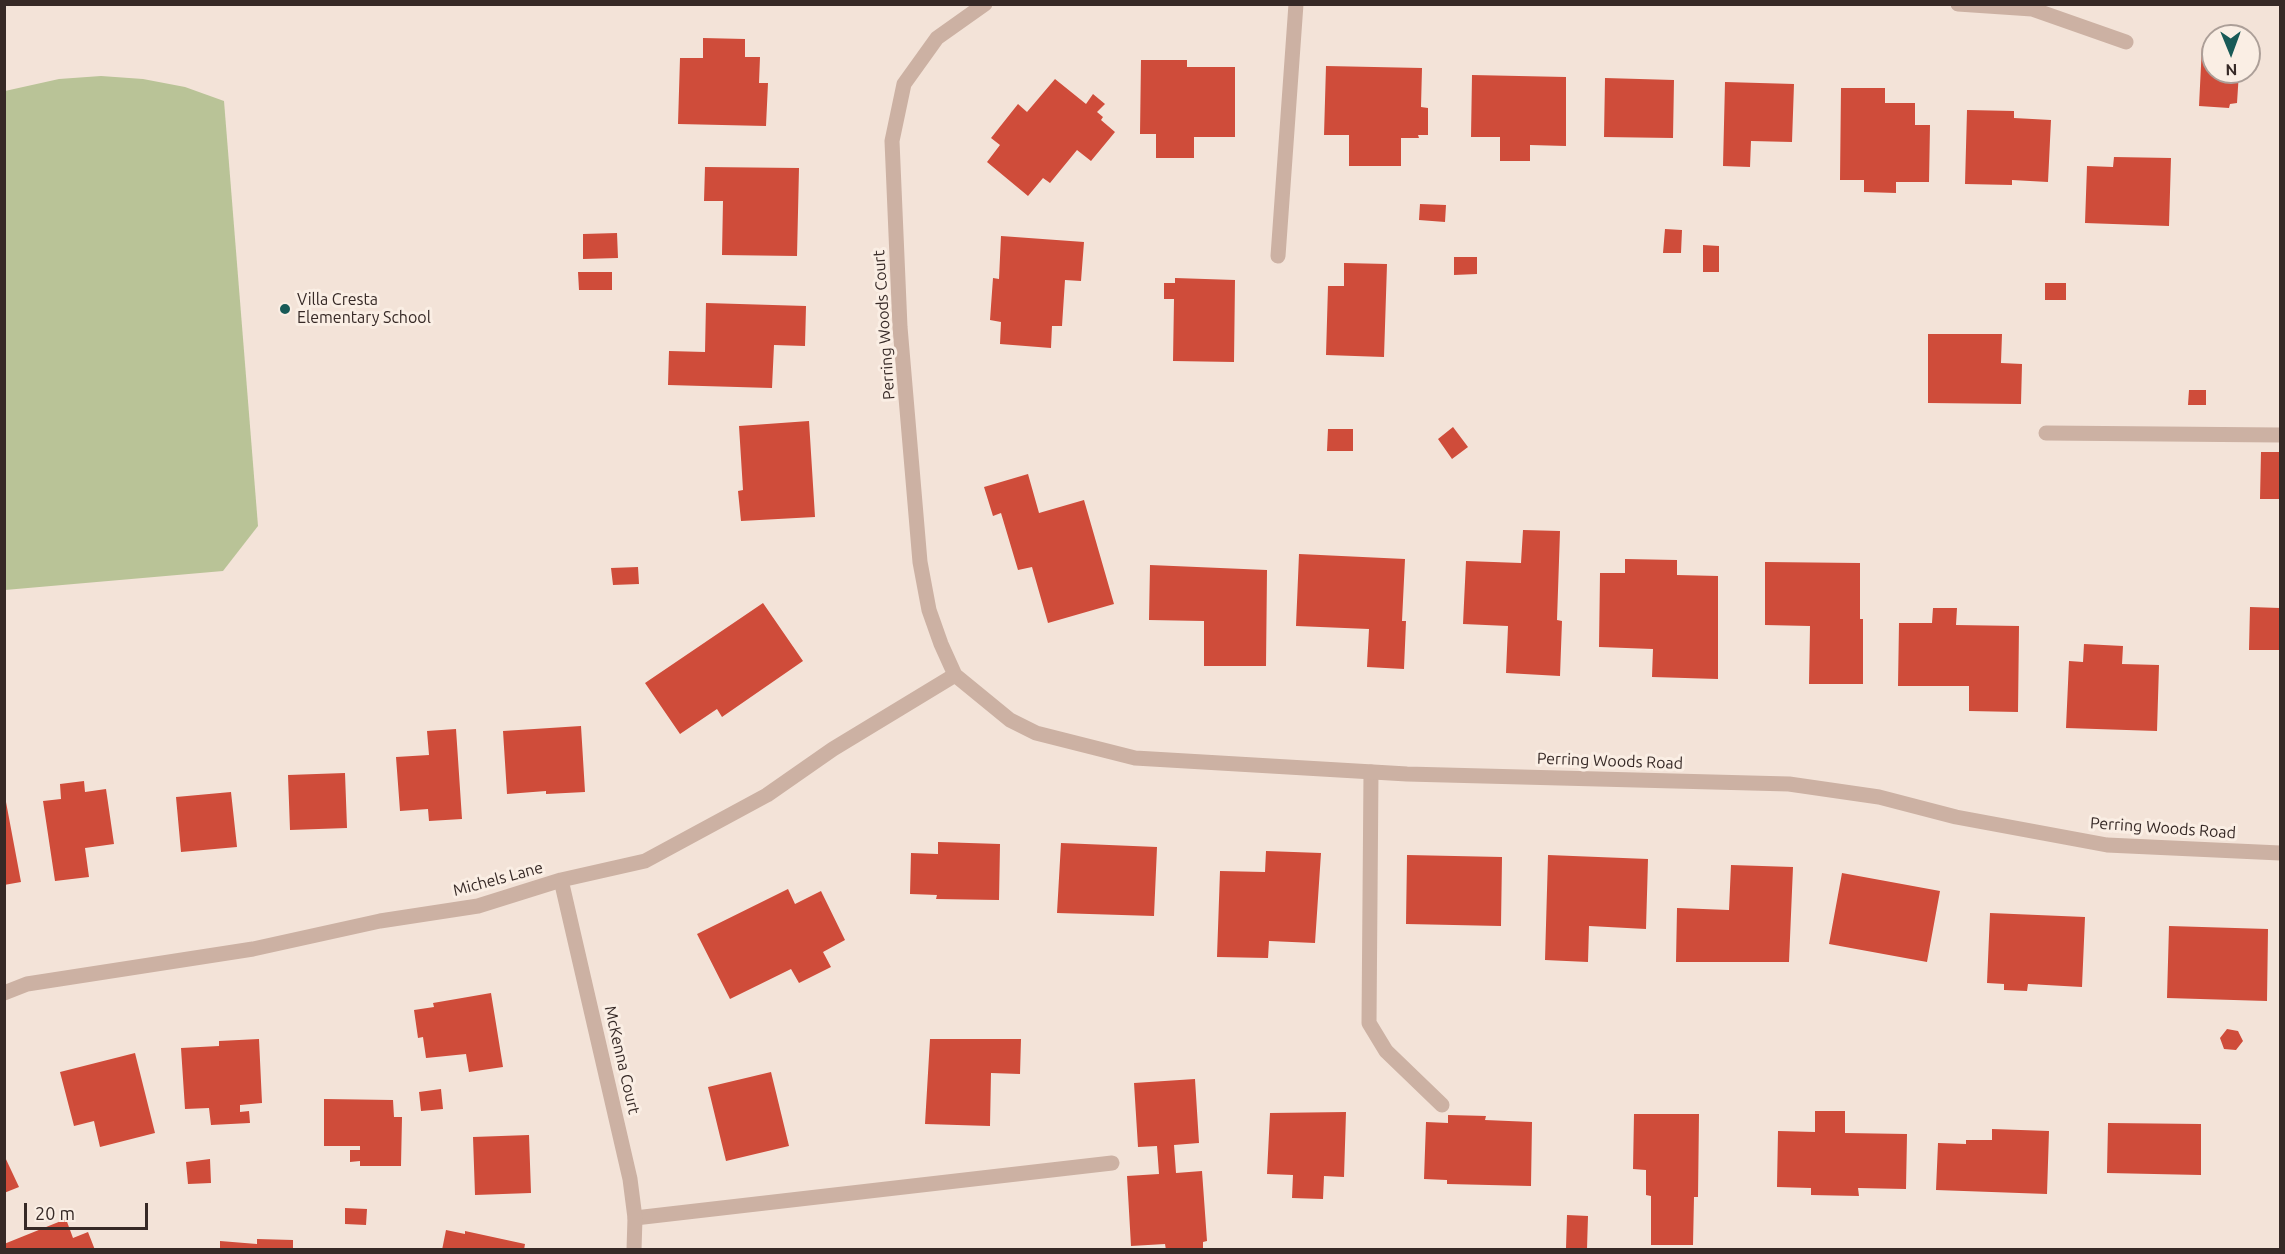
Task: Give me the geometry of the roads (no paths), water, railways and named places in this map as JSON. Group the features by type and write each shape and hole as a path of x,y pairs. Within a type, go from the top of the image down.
{"street":[{"name":"Perring Woods Court","path":"955,675 929,610 920,562 900,327 892,141 904,84 937,38 985,4"},
{"path":"1278,256 1296,4"},
{"path":"1958,4 2031,9 2126,42"},
{"path":"2046,433 2280,435"},
{"name":"Perring Woods Road","path":"955,675 1010,720 1036,733 1135,758 1371,772 1789,784 1879,796 1956,816 2108,846 2280,853"},
{"name":"Michels Lane","path":"4,993 27,984 253,949 381,921 478,906 561,880 645,861 767,795 833,749 955,675"},
{"path":"1371,772 1369,1023 1386,1051 1442,1105"},
{"name":"McKenna Court","path":"561,880 630,1179 635,1218 634,1250"},
{"path":"635,1218 1112,1163"}],"place":[{"name":"Villa Cresta Elementary School","path":"285,309"}]}
